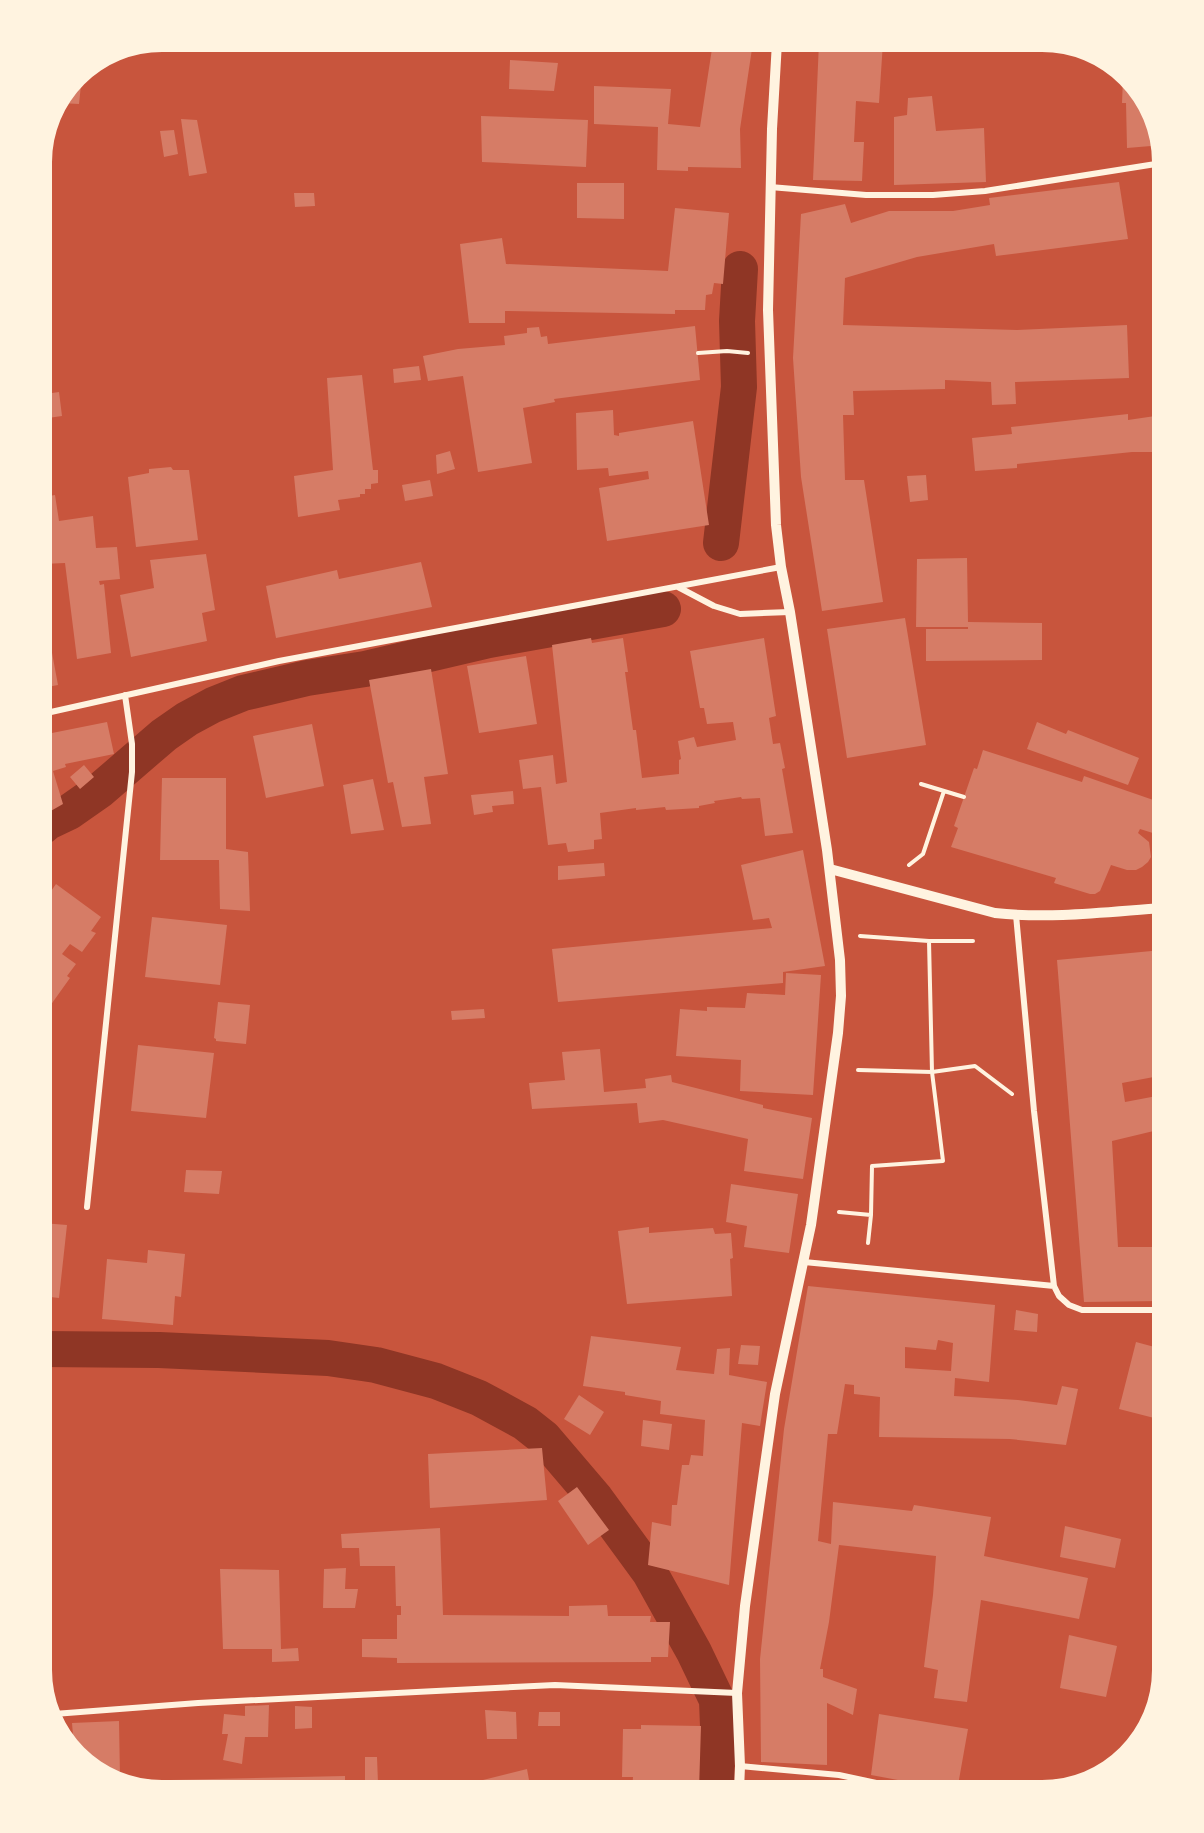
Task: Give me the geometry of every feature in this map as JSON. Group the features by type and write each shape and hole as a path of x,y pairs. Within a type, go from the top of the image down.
{"street":[{"path":"739,1780 732,1692 775,1394 811,1226 838,1033 841,996 840,960 830,869 776,525 768,310 770,188 776,53"},
{"path":"770,188 866,195 933,195 986,191 1152,165"},
{"path":"53,712 279,661 781,567"},
{"path":"678,586 714,606 740,614 790,612"},
{"path":"87,1207 132,772 132,744 125,695"},
{"path":"830,869 973,908 1016,915 1062,916 1152,909"},
{"path":"1016,915 1034,1111 1054,1286 1059,1296 1069,1305 1082,1310 1152,1310"},
{"path":"804,1262 1054,1286"},
{"path":"61,1713 198,1703 555,1685 732,1692"},
{"path":"740,1766 839,1775 862,1780"}],"path":[{"path":"698,354 727,351 755,354"},
{"path":"921,784 964,797"},
{"path":"909,865 923,854 944,791"},
{"path":"853,935 929,941 973,941"},
{"path":"868,1243 872,1166 942,1161 932,1072 929,941"},
{"path":"858,1070 932,1072 975,1066 1034,1111"},
{"path":"839,1212 871,1215"}],"building":[{"path":"711,53 751,53 740,129 741,168 688,167 688,171 657,170 658,127 594,124 594,86 671,89 668,124 700,127"},
{"path":"819,53 882,53 879,103 856,101 854,142 864,142 862,181 813,180"},
{"path":"510,60 558,63 554,91 509,89"},
{"path":"81,89 79,104 70,104"},
{"path":"1123,89 1137,107 1151,146 1127,148 1126,103 1122,103"},
{"path":"932,96 936,131 984,128 986,182 894,185 894,117 907,115 908,98"},
{"path":"481,116 588,120 586,167 482,162"},
{"path":"181,119 197,120 207,173 189,176"},
{"path":"174,130 178,154 164,157 160,131"},
{"path":"1119,182 1128,239 996,256 994,244 917,257 845,278 843,325 1017,330 1127,325 1129,378 1015,382 1016,404 992,405 991,382 945,380 945,389 853,391 854,415 843,415 845,480 864,480 883,602 822,611 801,477 793,358 801,214 845,204 851,223 889,211 953,211 990,205 989,198"},
{"path":"577,183 624,183 624,219 577,218"},
{"path":"294,193 314,193 315,206 295,207"},
{"path":"675,208 729,213 723,284 714,283 712,294 706,295 705,310 675,310 675,314 505,311 505,323 469,323 460,244 502,238 506,264 668,271"},
{"path":"695,326 700,380 554,399 555,402 523,408 532,463 478,472 463,376 428,381 423,356 458,349 505,345 504,336 527,333 527,328 539,327 541,337 547,336 548,344"},
{"path":"419,366 421,380 394,383 393,369"},
{"path":"362,375 373,470 378,470 378,483 371,484 371,489 365,489 365,494 360,494 360,497 338,500 340,510 298,517 294,476 333,470 327,378"},
{"path":"59,392 62,416 53,417 53,393"},
{"path":"613,410 614,435 619,436 619,433 693,421 709,525 607,541 599,488 649,479 648,471 609,476 608,468 577,470 576,413"},
{"path":"1128,414 1128,420 1152,416 1152,452 1017,464 1017,468 975,471 972,438 1012,434 1011,427"},
{"path":"450,451 455,469 437,474 436,455"},
{"path":"171,467 173,470 189,470 198,540 136,547 128,477 149,473 149,469"},
{"path":"926,475 928,500 910,502 907,476"},
{"path":"430,480 433,496 405,501 402,485"},
{"path":"53,495 55,495 59,521 93,516 96,548 117,547 120,579 99,581 100,585 104,584 111,653 77,659 65,563 53,564"},
{"path":"206,554 215,610 202,613 207,641 131,657 120,595 154,588 150,560"},
{"path":"967,558 968,622 1042,623 1042,660 926,661 926,629 968,629 968,627 916,627 917,559"},
{"path":"421,562 432,607 276,638 266,586 337,570 339,579"},
{"path":"905,618 926,745 847,758 827,629"},
{"path":"591,638 592,643 623,638 628,672 625,672 642,778 679,774 679,760 681,759 678,741 694,737 697,747 736,740 733,722 707,724 704,708 700,708 690,651 764,638 776,716 769,718 773,744 780,743 793,833 765,836 760,798 742,799 741,797 714,801 715,803 699,806 699,808 666,810 665,807 636,810 636,808 600,813 602,839 594,840 594,849 568,852 566,843 548,845 541,787 523,789 519,760 553,755 556,784 567,782 552,645"},
{"path":"53,656 58,685 53,686"},
{"path":"526,656 537,724 479,733 467,666"},
{"path":"431,669 448,774 424,777 431,824 402,827 393,782 388,783 369,680"},
{"path":"107,722 114,754 65,764 66,767 53,771 63,804 53,810 53,733"},
{"path":"1037,722 1066,734 1068,730 1139,758 1128,785 1027,749"},
{"path":"312,724 324,786 266,798 253,736"},
{"path":"983,750 1082,782 1084,776 1152,800 1152,833 1140,829 1138,833 1149,842 1151,857 1148,862 1136,870 1111,865 1100,891 1090,894 1054,883 1056,878 951,847 958,828 954,826 974,768 977,769"},
{"path":"84,765 94,777 80,789 70,777"},
{"path":"162,778 226,778 226,849 248,852 250,911 220,909 219,860 160,860"},
{"path":"373,779 384,830 351,834 343,785"},
{"path":"513,791 514,804 492,806 493,812 474,815 471,795"},
{"path":"803,850 825,966 783,972 783,983 558,1002 552,949 772,928 769,918 753,920 741,865"},
{"path":"604,863 605,876 558,880 558,866"},
{"path":"56,884 101,917 91,931 96,933 82,952 70,944 62,954 76,964 67,976 70,978 52,1003 53,889"},
{"path":"152,917 227,925 220,985 145,977"},
{"path":"1152,951 1152,1077 1122,1083 1125,1102 1152,1097 1152,1131 1112,1141 1118,1247 1152,1247 1152,1301 1084,1302 1057,960"},
{"path":"786,973 821,975 813,1095 740,1091 741,1060 676,1056 680,1009 707,1011 707,1007 745,1008 747,993 785,995"},
{"path":"218,1002 250,1005 246,1044 216,1041 214,1038"},
{"path":"484,1009 485,1018 452,1020 451,1011"},
{"path":"138,1045 214,1053 206,1118 131,1111"},
{"path":"600,1049 604,1092 646,1088 645,1079 671,1075 672,1082 763,1105 763,1108 812,1118 803,1179 744,1171 748,1139 663,1120 639,1123 637,1103 532,1109 529,1083 565,1080 562,1052"},
{"path":"186,1170 222,1171 219,1194 184,1192"},
{"path":"731,1184 798,1194 789,1253 744,1247 747,1226 726,1222"},
{"path":"52,1224 67,1225 59,1298 52,1297"},
{"path":"649,1227 649,1233 713,1228 715,1234 731,1233 732,1296 627,1304 618,1231"},
{"path":"148,1250 185,1254 181,1297 175,1296 173,1325 102,1319 107,1259 147,1263"},
{"path":"808,1286 995,1305 989,1382 955,1378 954,1396 1057,1405 1062,1386 1078,1389 1066,1445 1010,1439 879,1437 880,1397 854,1394 854,1385 845,1384 837,1434 828,1434 818,1541 831,1544 833,1502 912,1511 914,1505 991,1517 984,1556 1088,1578 1079,1619 981,1600 967,1702 934,1698 938,1670 924,1667 936,1556 839,1545 820,1669 823,1669 823,1677 857,1689 853,1715 827,1703 827,1765 761,1762 760,1659 784,1429","holes":["938,1340 953,1343 951,1371 905,1368 905,1347 936,1350"]},
{"path":"1016,1310 1038,1314 1037,1332 1014,1330"},
{"path":"591,1336 681,1347 676,1370 714,1374 717,1349 730,1348 729,1375 767,1382 760,1426 742,1423 729,1585 648,1565 652,1522 671,1526 672,1505 677,1505 682,1465 689,1465 691,1455 703,1456 705,1420 660,1414 661,1401 625,1395 625,1392 583,1386"},
{"path":"1136,1342 1152,1346 1152,1417 1119,1409"},
{"path":"741,1345 760,1346 758,1365 738,1364"},
{"path":"579,1395 604,1412 590,1435 564,1419"},
{"path":"643,1420 672,1424 669,1450 641,1446"},
{"path":"542,1448 547,1500 430,1508 428,1454"},
{"path":"577,1487 609,1530 588,1545 558,1501"},
{"path":"1065,1526 1121,1539 1115,1568 1060,1557"},
{"path":"440,1528 443,1615 569,1616 569,1606 607,1605 608,1616 651,1616 650,1622 670,1622 668,1657 651,1657 651,1662 397,1663 397,1658 362,1657 362,1639 397,1639 397,1615 401,1615 401,1606 396,1606 395,1566 360,1566 359,1548 342,1548 341,1534"},
{"path":"346,1568 345,1589 358,1589 355,1608 323,1608 324,1569"},
{"path":"220,1569 279,1570 281,1649 298,1648 299,1661 272,1662 272,1649 223,1649"},
{"path":"1069,1635 1117,1646 1106,1697 1060,1688"},
{"path":"269,1705 268,1737 245,1737 242,1764 223,1760 228,1734 222,1734 224,1714 245,1716 245,1706"},
{"path":"295,1706 312,1707 312,1728 295,1729"},
{"path":"485,1710 516,1712 517,1739 487,1739"},
{"path":"539,1712 560,1712 560,1726 538,1726"},
{"path":"879,1714 968,1729 959,1780 898,1780 871,1775"},
{"path":"119,1721 120,1772 101,1762 75,1738 72,1723"},
{"path":"641,1725 701,1726 699,1780 633,1780 633,1777 622,1777 623,1729 641,1729"},
{"path":"365,1757 377,1757 378,1780 365,1780"},
{"path":"527,1769 529,1780 483,1780"},
{"path":"345,1776 345,1780 170,1780"}],"waterway":[{"path":"721,543 739,387 737,321 740,269"},
{"path":"53,820 69,812 99,791 164,735 187,719 243,693 307,678 365,669 489,640 663,609"},
{"path":"52,1349 159,1350 328,1358 376,1365 436,1381 479,1398 525,1423 544,1438 596,1499 650,1573 694,1652 717,1700 716,1780"}]}
